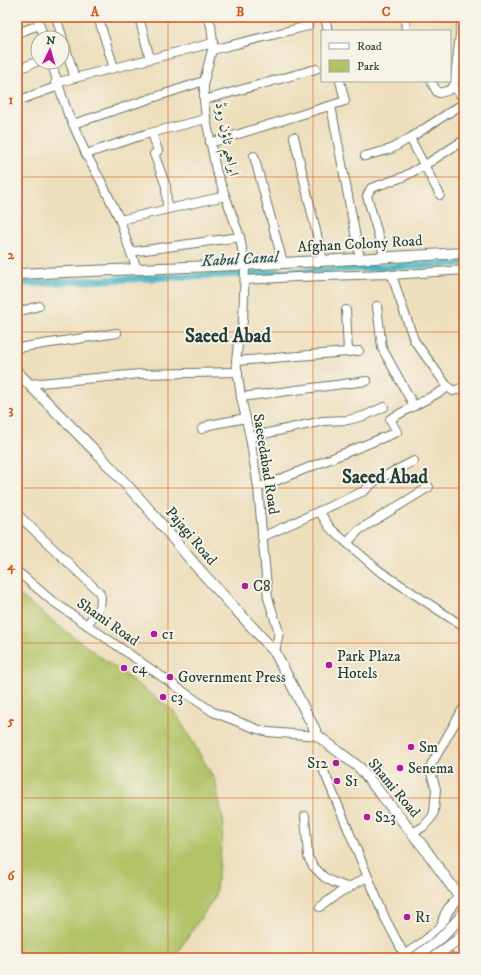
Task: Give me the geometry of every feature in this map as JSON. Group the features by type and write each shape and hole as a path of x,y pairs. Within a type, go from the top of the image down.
{"main road":[{"name":"Afghan Colony Road","path":"17,274 245,266 464,253"},
{"name":"Pajagi Road","path":"17,372 146,506 196,566 275,652 318,736"},
{"name":"Shami Road","path":"318,736 360,768 463,898"},
{"path":"458,958 464,953 454,948 446,939 443,926 445,915 451,905 463,898"},
{"path":"415,958 442,937 461,917"},
{"path":"403,957 422,944 443,926"},
{"path":"433,958 464,935"}],"street":[{"path":"56,17 75,78"},
{"path":"98,17 114,68"},
{"path":"139,17 150,59"},
{"name":"ابراہیم ٹاؤن روڈ","path":"207,17 213,36 213,46 204,81 206,119 216,170 240,237 245,266 245,280"},
{"path":"325,17 328,30"},
{"path":"405,17 406,30"},
{"path":"462,17 454,87 464,99"},
{"path":"17,33 38,21"},
{"path":"57,82 150,59 308,26"},
{"path":"17,70 30,64"},
{"path":"204,100 316,69"},
{"path":"53,70 68,114 74,124 86,154 120,220 137,269"},
{"path":"74,124 204,81"},
{"path":"17,101 56,87 55,83 57,82"},
{"path":"210,143 346,101 340,82"},
{"path":"432,82 437,92 440,93 454,87"},
{"path":"365,156 390,149 410,138 464,103"},
{"path":"331,106 360,259"},
{"path":"86,154 152,133 206,119"},
{"path":"152,133 158,151 154,154 166,186 167,209"},
{"path":"294,137 324,261"},
{"path":"410,138 440,195"},
{"path":"384,258 368,196 370,188 403,177 464,140"},
{"path":"254,156 284,263"},
{"path":"120,220 225,196"},
{"path":"130,252 240,237"},
{"path":"245,280 296,277 392,275 464,270"},
{"path":"392,275 414,340 453,391 456,391 464,386"},
{"name":"Saeeedabad Road","path":"245,280 243,321 236,361 241,397 250,437 258,488 268,598 279,632 275,652"},
{"path":"17,312 39,306"},
{"path":"377,306 382,348 414,406"},
{"path":"346,310 348,352"},
{"path":"17,348 117,333"},
{"path":"236,361 359,351"},
{"path":"29,384 140,374 238,372"},
{"path":"241,397 367,381"},
{"path":"258,488 397,432 390,419 449,387"},
{"path":"250,437 323,422 348,420 364,416 384,407"},
{"path":"202,429 209,425 246,418"},
{"path":"262,537 364,491 375,481 414,462"},
{"path":"347,543 359,530 429,487"},
{"path":"319,511 330,528 378,570 464,627"},
{"path":"17,514 102,596 101,604 87,625"},
{"name":"Shami Road","path":"17,571 51,600 213,712 268,732 318,736"},
{"path":"412,833 423,827 432,817 434,812 436,789 430,770 431,765 464,707"},
{"path":"323,769 367,877 403,957"},
{"path":"305,816 308,857 313,866 324,878 349,888"},
{"path":"320,907 367,877"}],"green space":[{"path":"17,593 175,712 215,780 224,825 215,897 175,956 172,958 17,958"}],"waterway":[{"name":"Kabul Canal","path":"17,284 464,263"}],"place":[{"name":"C8","path":"245,586"},
{"name":"c1","path":"154,634"},
{"name":"Park Plaza Hotels","path":"329,665"},
{"name":"c4","path":"124,668"},
{"name":"Government Press","path":"170,677"},
{"name":"c3","path":"163,697"},
{"name":"Sm","path":"411,747"},
{"name":"S12","path":"336,763"},
{"name":"Senema","path":"400,768"},
{"name":"S1","path":"337,781"},
{"name":"S23","path":"367,817"},
{"name":"R1","path":"407,917"}],"district":[{"name":"Saeed Abad","path":"228,336"},
{"name":"Saeed Abad","path":"385,477"}]}
